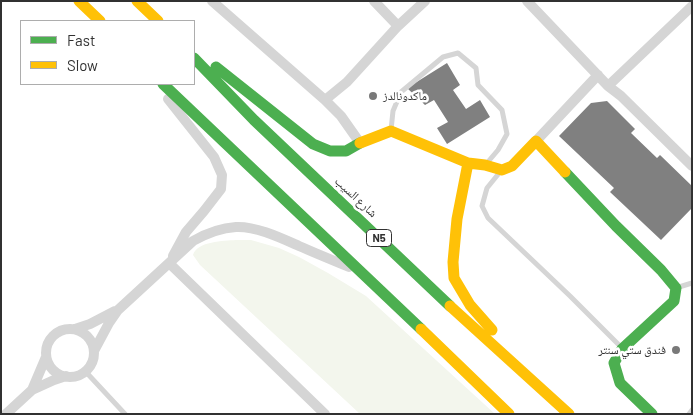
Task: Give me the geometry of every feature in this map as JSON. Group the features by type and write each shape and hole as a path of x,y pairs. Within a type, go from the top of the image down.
{"main road":[{"path":"80,1 99,20"},
{"path":"136,1 157,20"},
{"path":"195,50 313,144 330,151 346,151 360,142 391,130 468,163 502,170 512,166 536,141 616,226 661,270 676,288 674,301 622,349 614,363 620,383 652,414"},
{"name":"شارع السيب","path":"195,59 282,147 473,328 564,410"},
{"path":"163,85 363,273 509,414"},
{"path":"468,163 458,219 453,262 454,278 470,305 564,410"}],"street":[{"path":"212,1 325,100 341,116 360,142"},
{"path":"374,1 398,26"},
{"path":"325,100 347,82 398,26 424,1"},
{"path":"527,1 608,86 621,96 692,166"},
{"path":"608,86 692,6"},
{"path":"536,141 598,75"},
{"path":"162,85 170,101 214,157 222,175 221,189 186,232 170,264"},
{"path":"6,414 32,390 48,382 85,371 93,358 94,350 118,310 193,241 204,234 217,229 238,226 257,230 281,238 363,273"},
{"path":"170,264 325,414"},
{"path":"32,390 46,358 46,351 51,338 62,330 75,329 118,310"},
{"path":"75,329 88,337 94,350"},
{"path":"46,358 56,372 66,376"}],"lane":[{"path":"391,130 393,111 401,92 443,57 458,53 476,68 478,85 502,110 507,134 498,150 485,165"},
{"path":"502,170 487,188 482,206 488,218 570,296 622,349"},
{"path":"676,288 692,283"},
{"path":"85,371 125,414"},
{"path":"689,414 692,410"}],"shaded area":[{"path":"251,240 279,248 328,273 366,296 495,414 360,414 200,265 193,255 196,250 205,244"}],"building":[{"path":"447,63 460,85 453,90 466,109 480,100 490,117 447,144 437,128 448,122 434,100 425,105 407,88"},
{"path":"607,101 635,129 631,133 657,158 660,155 692,186 692,208 661,240 610,192 614,188 559,136 591,103"}],"traffic: fast":[{"path":"195,59 254,120 450,306"},
{"path":"216,67 313,144 330,151 346,151 360,143"},
{"path":"164,85 421,329"},
{"path":"565,172 661,270 676,288 674,301 622,349 614,363 620,383 652,414"}],"traffic: slow":[{"path":"79,1 99,20"},
{"path":"137,1 157,20"},
{"path":"360,143 391,131 468,163 502,170 512,166 536,141 565,172"},
{"path":"468,163 457,219 453,262 454,278 470,305 492,330"},
{"path":"450,306 569,414"},
{"path":"421,329 509,414"}],"place":[{"name":"ماكدونالدز","path":"373,96"},
{"name":"فندق ستي سنتر","path":"676,350"}]}
